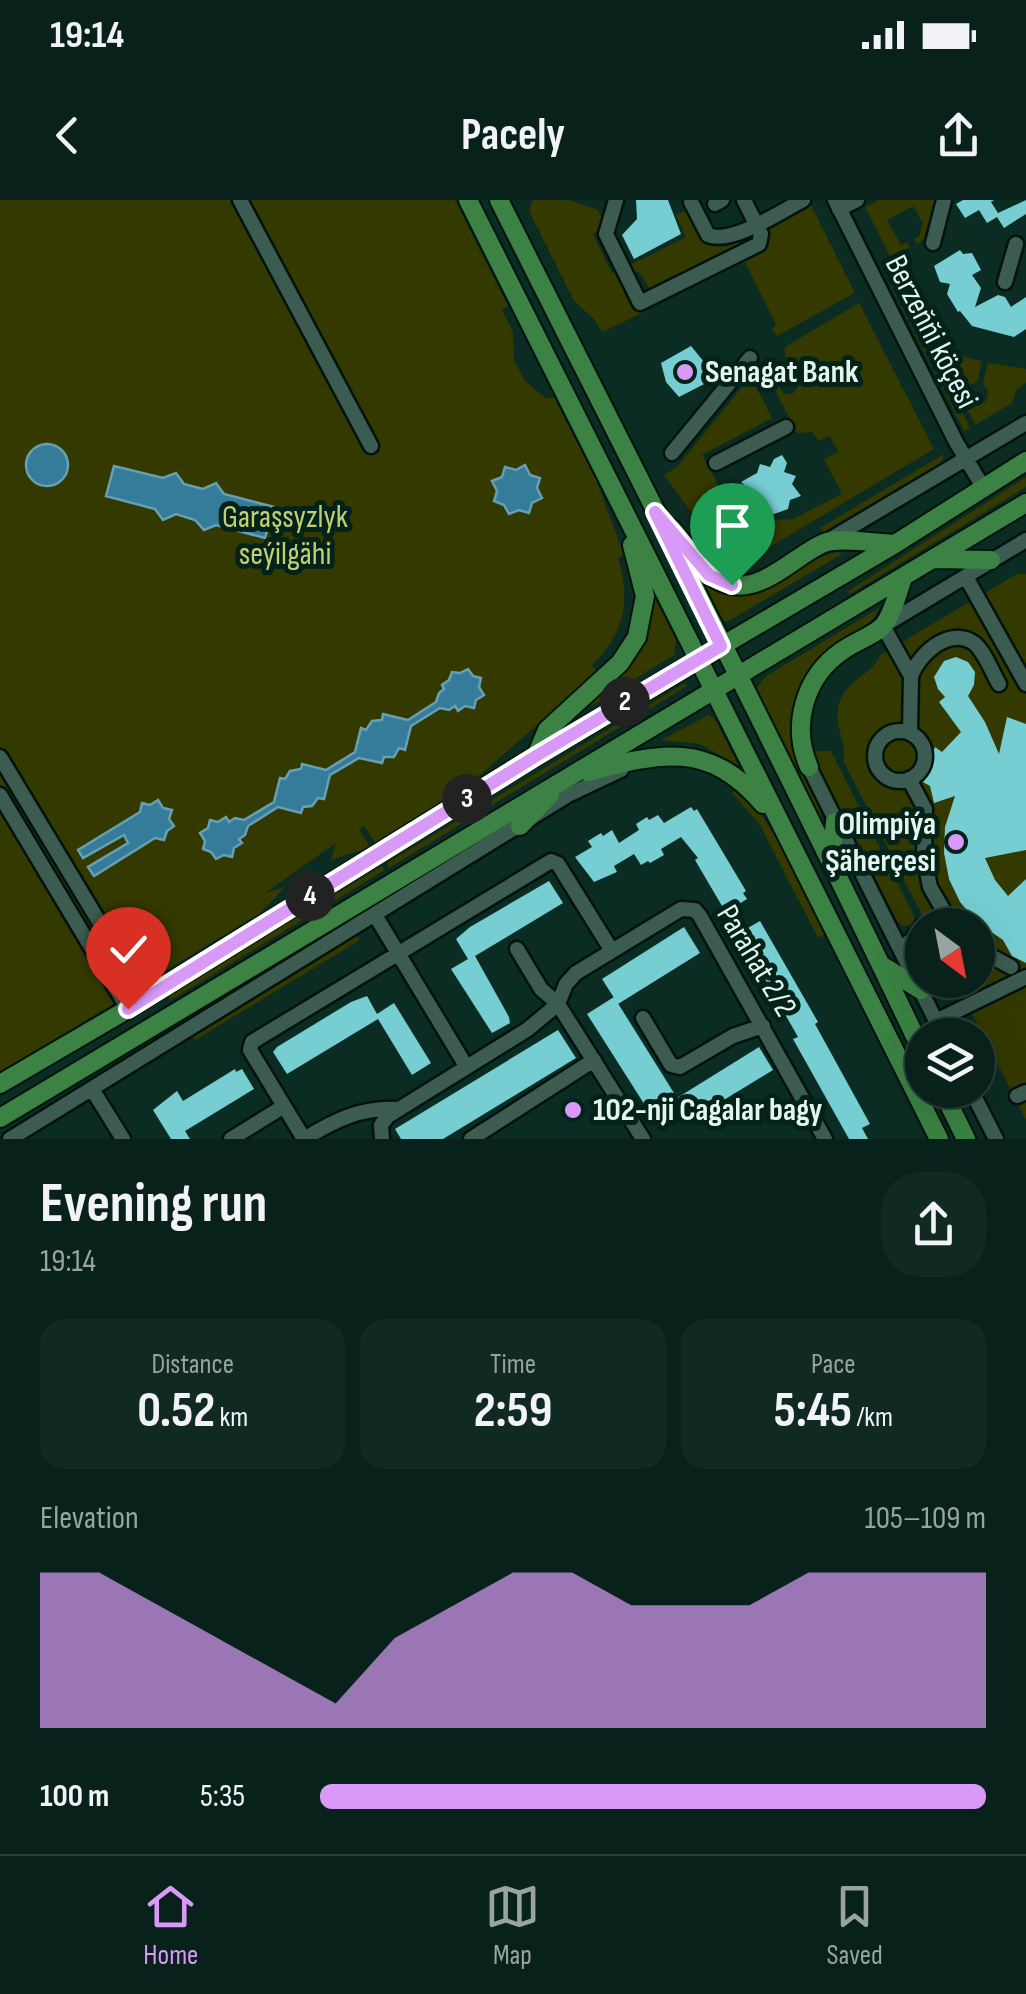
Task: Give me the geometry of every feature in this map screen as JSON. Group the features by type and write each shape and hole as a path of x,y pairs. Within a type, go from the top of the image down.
{"main road":[{"path":"468,200 939,1139"},
{"path":"499,200 906,1018"},
{"path":"0,1084 536,756 895,544 1026,460"},
{"path":"0,1118 1026,503"},
{"path":"655,512 709,575 732,585 764,581 828,541 895,544"},
{"path":"536,756 548,730 620,664 637,637 645,596 634,561 629,524"},
{"path":"934,559 991,560"},
{"path":"809,767 801,745 800,723 813,684 836,654 884,626 904,578"},
{"path":"520,826 565,779 658,756 692,756 731,772 780,823"},
{"path":"830,858 835,822"},
{"path":"881,964 905,980"},
{"path":"951,1108 966,1139"}],"street":[{"path":"240,200 372,446"},
{"path":"616,200 606,234 640,303 755,246 762,238 744,200"},
{"path":"690,202 712,238 727,237 803,200"},
{"path":"837,204 857,200"},
{"path":"933,243 944,200"},
{"name":"Berzeňňi köçesi","path":"837,204 982,487"},
{"path":"1005,282 1016,244"},
{"path":"672,453 750,358"},
{"path":"828,541 1026,424"},
{"path":"716,463 786,427"},
{"path":"910,732 911,676 884,626 1026,540"},
{"path":"966,577 1026,684"},
{"path":"911,676 928,650 960,638 978,648 999,684"},
{"path":"910,732 923,744 922,768 909,779 886,776 875,755 878,744 886,735 910,732"},
{"path":"0,756 145,998"},
{"path":"10,1139 568,796 658,756"},
{"path":"809,767 905,959"},
{"path":"909,779 925,810 926,871 940,908"},
{"path":"0,795 128,1009"},
{"path":"15,820 32,810"},
{"path":"399,1108 352,1113 304,1139 250,1050 252,1042 551,861 558,864 612,951"},
{"path":"63,900 80,890"},
{"name":"Parahat 2/2","path":"382,1139 381,1125 399,1108 528,1029 558,1004 566,984 576,973 681,909 695,910 825,1139"},
{"path":"375,916 466,1066"},
{"path":"900,949 905,946"},
{"path":"518,950 542,990 558,1004 643,1139"},
{"path":"995,959 1010,967"},
{"path":"957,1018 1026,977"},
{"path":"643,1018 671,1065 680,1067 733,1036 763,1026"},
{"path":"470,1139 594,1060"},
{"path":"92,1089 123,1139"},
{"path":"231,1139 284,1106"},
{"path":"980,1108 996,1139"}],"green space":[{"name":"Garaşsyzlyk seýilgähi","path":"0,200 455,200 508,306 502,310 513,332 514,360 525,381 546,398 554,398 597,482 624,555 618,558 624,602 612,641 592,665 597,672 471,783 376,844 364,826 359,829 370,847 331,860 336,843 265,893 285,887 260,913 156,976 149,964 104,991 111,991 112,1005 0,1072"},
{"path":"533,200 569,200 598,210 606,226 593,234 612,273 619,270 642,313 602,332 574,301 529,211"},
{"path":"879,200 937,200 923,240 917,244 914,239 923,223 913,206 887,220 901,245 907,242 910,247 891,258 865,207"},
{"path":"811,205 855,293 777,336 772,329 776,325 745,262 647,310 645,306 765,250 770,225"},
{"path":"687,210 709,245 726,247 754,235 757,241 650,289 639,272 629,272 626,267 686,237 676,215"},
{"path":"895,278 970,428 964,431 890,285"},
{"path":"859,303 934,449 768,548 765,544 770,520 793,519 842,494 824,459 838,452 830,436 819,441 812,432 797,433 763,366 768,364 783,393 791,394 797,383 785,347"},
{"path":"919,306 943,343 958,354 982,361 977,382 967,386 962,398 915,308"},
{"path":"988,363 1026,369 1026,383 1017,389 1012,403 975,425 964,403 978,406 986,401 988,392 983,384"},
{"path":"751,376 772,418 702,455 756,555 742,560 721,552 664,475 676,468"},
{"path":"944,454 941,465 824,534 820,528"},
{"path":"1026,477 1026,487 850,594 848,591"},
{"path":"842,554 727,622 717,617 697,578 729,593 748,594 775,585 812,562"},
{"name":"Olimpiýa Şäherçesi","path":"1017,574 1026,574 1026,1120 995,1059 995,1018 974,1018 964,998 995,998 995,908 918,908 843,760 839,704 848,688 880,655"},
{"path":"655,599 676,640 674,655 588,705 634,660 646,636"},
{"path":"879,608 869,622 814,665 794,701 791,742 818,805 824,831 756,689 765,677"},
{"path":"685,683 687,686 389,868 387,863"},
{"path":"709,715 716,721 739,767 700,744 661,740"},
{"path":"811,751 831,751 910,908 905,908 905,926 897,921"},
{"path":"737,788 764,820 787,857 825,934 818,938 760,825 732,793"},
{"path":"382,866 385,870 171,1000 168,996"},
{"path":"357,934 360,940 195,1040 191,1034"}],"water":[{"path":"47,444 62,450 68,465 62,480 47,486 32,480 26,465 32,450"},
{"path":"525,465 530,475 540,478 537,488 542,498 532,503 529,513 519,510 509,514 504,505 494,501 497,491 492,481 502,477 505,467 516,470"},
{"path":"114,466 163,478 176,473 184,484 203,489 216,483 224,494 274,507 265,538 216,525 204,530 195,520 176,514 163,520 155,509 106,496"},
{"path":"468,669 481,678 479,687 484,695 476,700 474,708 440,708 411,726 405,750 399,748 394,757 384,757 382,763 359,758 330,775 324,799 318,798 312,806 303,807 301,813 278,807 248,826 232,857 216,859 203,849 205,841 200,833 208,828 210,820 244,820 274,802 280,778 285,779 290,771 301,769 302,764 326,770 355,752 361,728 366,730 372,721 382,720 383,714 408,720 436,702 452,672"},
{"path":"158,800 163,808 172,810 169,819 174,826 164,840 155,838 94,876 88,867 128,843 124,835 83,858 78,850 140,812 142,803 150,805"}],"building":[{"path":"636,200 668,200 681,234 634,259 622,235 637,219"},
{"path":"963,200 994,200 991,202 998,213 1026,200 1026,214 1004,228 997,217 987,223 979,210 965,218 956,204"},
{"path":"960,250 963,254 972,253 981,270 972,275 981,288 975,307 998,295 1005,297 1011,307 1026,297 1026,329 1014,337 972,326 958,312 947,294 950,284 940,282 934,266"},
{"name":"Senagat Bank","path":"691,346 704,362 710,381 679,397 666,382 661,363"},
{"path":"782,455 787,463 784,472 796,476 792,484 801,496 790,500 788,509 774,514 753,504 749,489 741,482 757,473 760,464 770,467"},
{"path":"956,657 968,662 975,672 968,696 999,754 1007,717 1026,724 1026,850 985,858 1008,896 1026,879 1026,963 1012,956 995,934 995,908 965,908 949,879 945,827 955,796 934,803 930,786 923,782 935,747 942,752 961,732 939,702 945,697 934,677 944,661"},
{"path":"691,807 697,809 746,891 743,893 747,899 729,910 725,904 722,906 695,860 698,858 681,837 661,849 664,855 650,863 641,865 634,854 614,866 617,872 594,882 575,857 592,847 588,841 601,833 603,836 612,830 619,843 639,830 636,824 647,817 649,820 658,815 664,823"},
{"path":"549,881 563,903 475,956 509,1017 510,1023 492,1033 451,969 468,959 456,939"},
{"path":"760,921 870,1124 862,1128 868,1139 849,1139 793,1039 798,1037 739,933"},
{"path":"684,927 700,953 618,1004 602,979"},
{"path":"367,996 377,1014 394,1003 431,1063 412,1075 378,1019 287,1074 273,1052 277,1047"},
{"path":"614,997 674,1093 648,1110 587,1014"},
{"path":"558,1030 576,1058 443,1139 401,1139 395,1129"},
{"path":"759,1047 773,1070 691,1120 677,1098"},
{"path":"235,1069 242,1069 254,1089 185,1131 190,1139 171,1139 153,1110 177,1091 183,1101"}],"place":[{"name":"Senagat Bank","path":"685,372"},
{"name":"Olimpiýa Şäherçesi","path":"956,842"},
{"name":"102-nji Cagalar bagy","path":"573,1110"}],"route":[{"path":"128,1009 721,646 655,512 678,535 703,570 732,585"}]}
